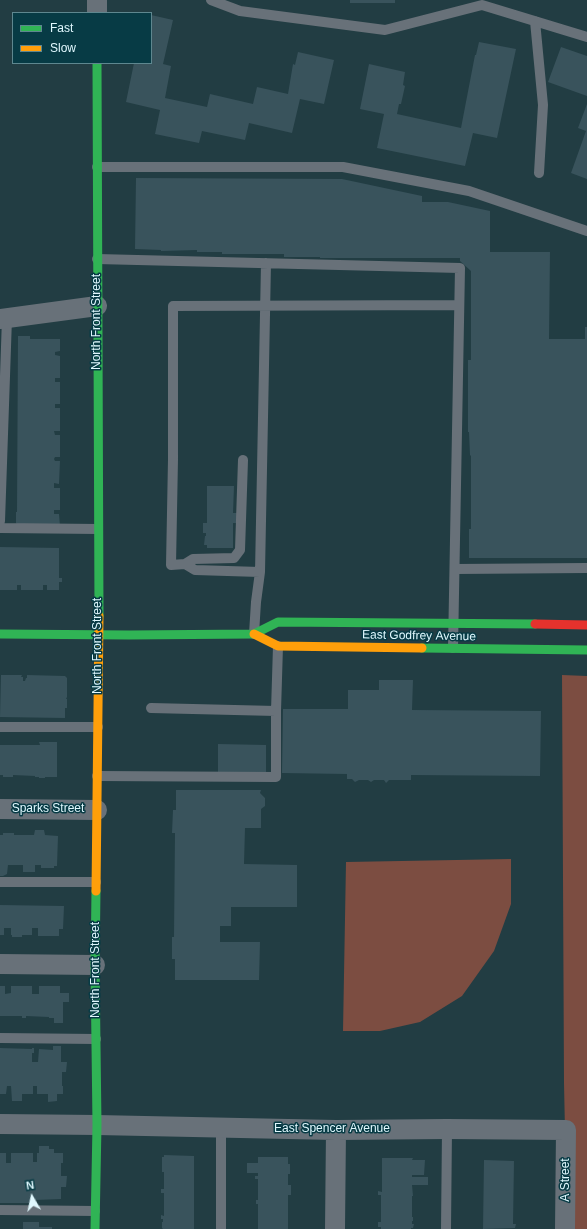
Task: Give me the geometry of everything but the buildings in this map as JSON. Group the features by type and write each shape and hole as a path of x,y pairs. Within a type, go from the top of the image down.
{"street":[{"path":"97,0 97,12"},
{"name":"North Front Street","path":"95,1229 97,1125 95,965 99,634 97,64"},
{"path":"3,318 97,306"},
{"name":"East Godfrey Avenue","path":"254,634 278,622 587,625"},
{"name":"East Godfrey Avenue","path":"0,634 254,634 278,646 587,650"},
{"name":"Sparks Street","path":"0,809 97,810"},
{"path":"0,964 95,965"},
{"name":"East Spencer Avenue","path":"0,1124 336,1130 566,1130"},
{"path":"336,1130 336,1229"},
{"name":"A Street","path":"565,1229 566,1130"}],"lane":[{"path":"211,0 240,11 384,30 482,5 492,0"},
{"path":"482,5 587,37"},
{"path":"535,21 544,105 539,173"},
{"path":"97,167 343,167 469,191 587,231"},
{"path":"97,259 460,268 453,648"},
{"path":"254,634 260,572 266,263"},
{"path":"243,460 240,550 234,558 193,559 185,564 171,565 173,306 459,305"},
{"path":"0,521 3,318"},
{"path":"0,528 98,529"},
{"path":"185,564 195,570 260,572"},
{"path":"454,569 587,568"},
{"path":"97,776 276,777 278,646"},
{"path":"151,708 276,711"},
{"path":"0,727 98,727"},
{"path":"0,882 96,882"},
{"path":"0,1038 96,1039"},
{"path":"221,1128 221,1229"},
{"path":"446,1229 447,1129"},
{"path":"0,1210 95,1211"}],"shaded area":[{"path":"562,675 587,676 587,1229 567,1229 564,1083"},
{"path":"511,859 511,904 494,951 462,996 420,1022 380,1031 343,1031 346,862"}],"traffic: fast":[{"path":"97,64 99,616"},
{"path":"0,634 254,634 278,622 535,624"},
{"path":"422,648 587,650"},
{"path":"95,1229 97,1125 95,965 96,891"}],"traffic: slow":[{"path":"96,891 99,616"},
{"path":"254,634 278,646 422,648"}],"traffic: jam":[{"path":"535,624 587,625"}]}
